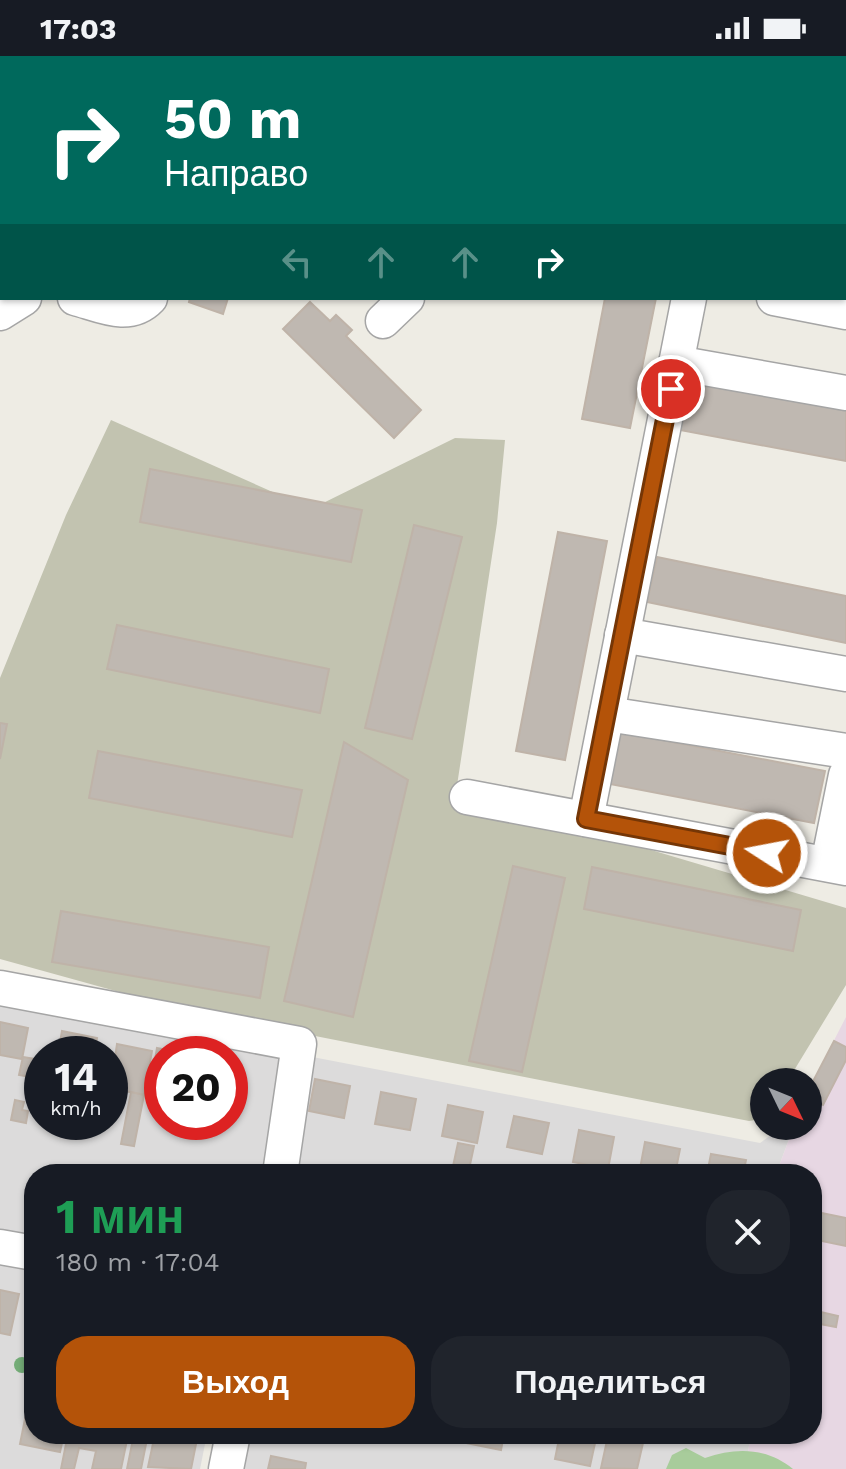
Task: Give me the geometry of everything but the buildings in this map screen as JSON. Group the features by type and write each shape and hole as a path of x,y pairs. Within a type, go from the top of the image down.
{"street":[{"path":"0,313 21,300"},
{"path":"82,300 120,311 140,308 148,300"},
{"path":"586,819 689,300"},
{"path":"784,300 846,312"},
{"path":"676,363 846,393"},
{"path":"622,635 846,674"},
{"path":"607,714 846,751"},
{"path":"467,797 837,866 846,775"},
{"path":"0,988 299,1044 281,1164"},
{"path":"0,1247 24,1251"},
{"path":"226,1469 231,1444"}],"shaded area":[{"path":"111,420 311,509 455,438 505,440 497,523 456,792 846,908 846,985 796,1068 750,1068 749,1121 188,1011 0,959 0,678 66,515"},
{"path":"0,997 203,1036 144,1036 144,1140 248,1140 248,1045 760,1143 764,1140 789,1140 780,1164 24,1164 24,1444 205,1444 200,1469 0,1469"},
{"path":"846,1017 846,1469 745,1469 749,1444 822,1444 822,1164 780,1164 789,1140 822,1140 820,1068"},
{"path":"236,1444 749,1444 745,1469 242,1469"}],"green space":[{"path":"686,1448 705,1458 740,1451 762,1453 793,1469 666,1469 672,1455"}],"route":[{"path":"671,389 586,819 767,853"}]}
